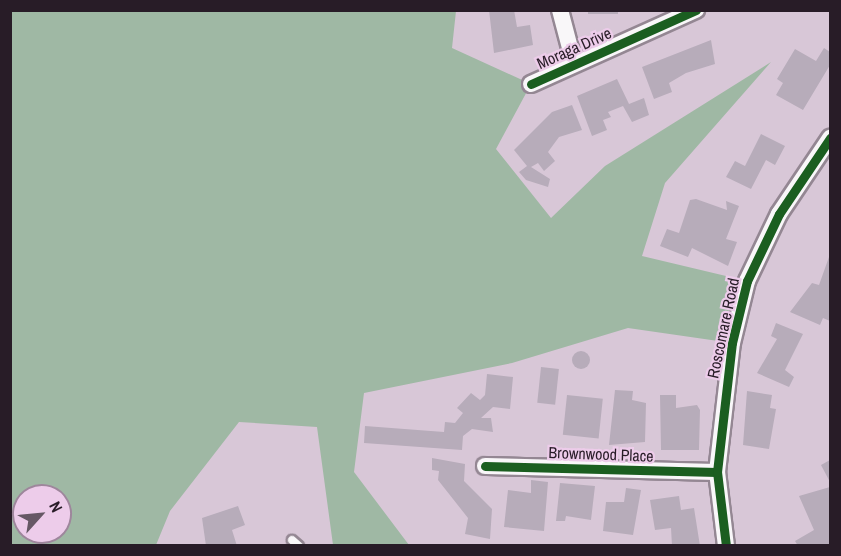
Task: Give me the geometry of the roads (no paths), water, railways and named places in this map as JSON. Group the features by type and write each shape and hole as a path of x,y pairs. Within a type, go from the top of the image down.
{"street":[{"path":"560,10 573,63"},
{"name":"Moraga Drive","path":"531,84 573,63 696,10"},
{"name":"Roscomare Road","path":"726,546 717,472 732,343 747,281 779,214 831,138"},
{"name":"Brownwood Place","path":"485,466 717,472"}]}
